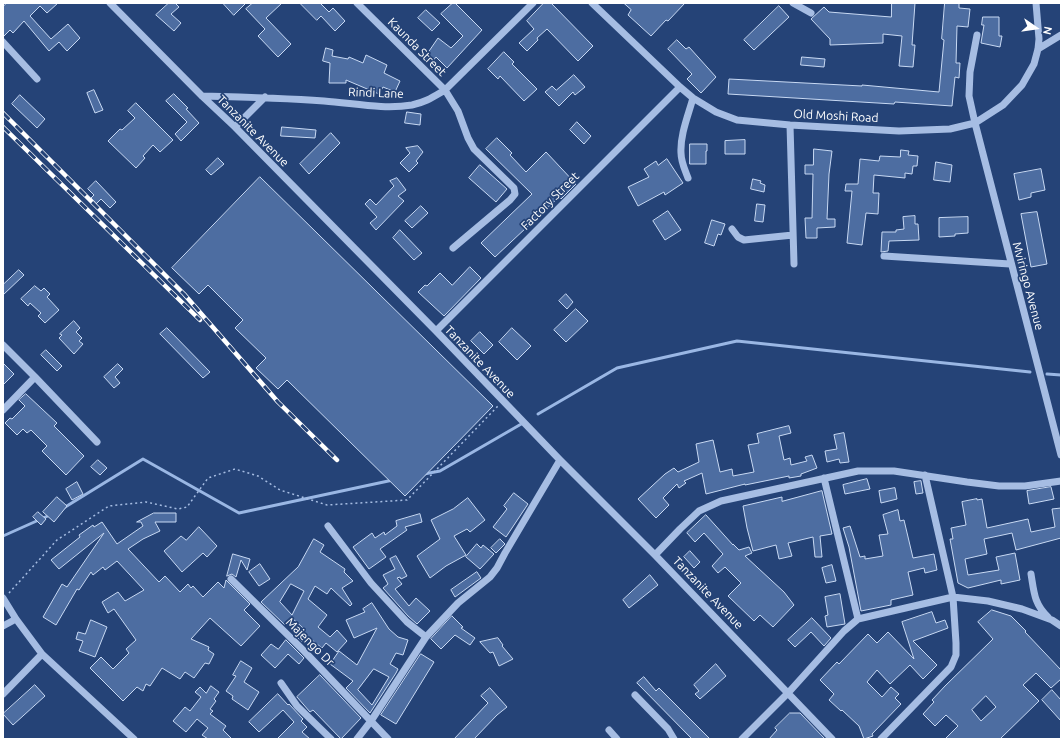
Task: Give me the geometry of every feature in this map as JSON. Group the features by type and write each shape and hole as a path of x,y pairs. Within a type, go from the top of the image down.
{"street":[{"name":"Tanzanite Avenue","path":"110,3 202,96 235,127 436,331 503,402 789,692 832,739"},
{"name":"Kaunda Street","path":"357,3 445,90 458,111 468,138 474,149 514,188 515,194 453,248"},
{"name":"Rindi Lane","path":"202,96 265,97 385,106 410,105 427,101 445,90 532,3"},
{"name":"Old Moshi Road","path":"592,3 680,87 693,98 716,112 737,120 790,125 899,131 950,129 974,123 1003,105 1022,85 1034,64 1038,49 1036,3"},
{"path":"793,3 811,13"},
{"name":"Mviringo Avenue","path":"977,35 970,72 970,96 974,123 1061,455"},
{"path":"1038,49 1061,35"},
{"path":"3,42 37,79"},
{"name":"Factory Street","path":"436,331 680,87"},
{"path":"235,127 265,97"},
{"path":"688,178 682,161 681,144 693,98"},
{"path":"790,125 794,264"},
{"path":"732,228 738,237 744,240 793,235"},
{"path":"884,256 1010,264"},
{"path":"3,346 97,442"},
{"path":"3,410 35,377"},
{"path":"357,739 371,721 426,637 458,603 490,577 497,568 560,460"},
{"path":"655,555 699,511 721,501 858,471 894,471 999,486 1025,486 1061,481"},
{"path":"882,739 951,667 956,655 953,597 925,475"},
{"path":"824,478 858,620"},
{"path":"328,526 372,583 407,622 426,637"},
{"path":"1031,574 1033,588 1040,610 1061,626"},
{"name":"Majengo Dr","path":"231,579 304,651 388,739"},
{"path":"742,739 789,692 844,631 858,620 953,597 988,600 1022,609 1052,620"},
{"path":"3,599 42,654 134,739"},
{"path":"3,626 16,619"},
{"path":"3,694 42,654"},
{"path":"281,683 297,706 331,739"},
{"path":"635,695 668,729 674,739"},
{"path":"609,730 618,739"}],"path":[{"path":"3,599 57,540 109,506 146,502 178,509 187,507 208,478 235,469 258,476 280,490 327,505 407,500 503,402"}],"building":[{"path":"7,3 58,3 47,13 40,6 30,16 51,39 68,24 80,38 67,51 59,42 49,51 24,21 13,33 10,30 3,37 3,7"},
{"path":"169,3 175,3 179,7 171,14 181,23 174,31 156,15"},
{"path":"223,3 246,3 234,15"},
{"path":"253,3 282,3 266,18 291,44 278,57 258,36 265,29 246,9"},
{"path":"300,3 320,3 329,12 333,8 345,21 335,31 321,16 317,20"},
{"path":"453,3 455,3 482,30 447,68 436,57 432,62 425,57 438,38 451,48 463,36 441,14"},
{"path":"544,3 551,3 593,46 578,61 547,29 537,38 538,40 527,51 519,43 534,29 527,21"},
{"path":"624,3 685,3 651,36 628,15 631,10"},
{"path":"892,3 915,3 912,45 915,45 913,67 899,66 902,36 883,34 883,43 830,45 830,39 811,19 824,7 829,12 891,17"},
{"path":"945,3 959,3 959,8 970,9 968,27 957,26 956,63 960,63 959,78 955,77 952,106 728,94 729,79 862,85 939,92 944,40 942,39"},
{"path":"779,6 789,17 754,50 744,40"},
{"path":"426,10 440,23 432,31 418,18"},
{"path":"983,17 999,17 999,36 1002,36 1000,47 981,43 984,25 982,25"},
{"path":"677,40 686,49 689,47 716,77 701,93 687,79 692,74 668,49"},
{"path":"326,48 333,50 332,56 348,59 349,57 363,63 366,55 387,65 384,73 400,81 395,92 383,87 379,94 346,80 346,83 329,83 330,63 323,61"},
{"path":"504,52 514,62 512,64 537,89 524,101 500,76 498,79 488,69"},
{"path":"802,57 825,59 824,67 801,65"},
{"path":"574,75 585,87 575,95 573,92 559,106 545,92 552,86 556,90"},
{"path":"94,90 103,110 95,113 87,93"},
{"path":"174,94 188,108 186,109 199,123 181,141 175,134 187,122 166,101"},
{"path":"20,95 45,119 37,128 12,104"},
{"path":"136,103 173,140 160,152 153,145 143,156 145,158 136,168 108,141 120,129 122,130 135,118 128,111"},
{"path":"407,112 421,114 420,125 405,123"},
{"path":"577,122 591,136 584,144 570,130"},
{"path":"282,127 316,130 315,138 281,136"},
{"path":"331,133 340,143 309,174 300,164"},
{"path":"497,138 512,153 510,155 526,172 546,152 576,184 561,199 559,197 495,257 481,243 532,194 486,149"},
{"path":"745,140 745,154 725,154 725,141"},
{"path":"690,144 707,144 706,164 690,164"},
{"path":"418,146 423,152 416,161 418,163 409,172 400,163 410,153 406,148"},
{"path":"814,149 832,151 829,174 827,219 835,219 835,227 817,228 817,238 806,238 805,218 812,218 813,174 805,174 805,165 813,165"},
{"path":"901,150 909,151 908,155 918,156 917,166 913,166 912,174 905,173 905,178 874,175 873,193 879,193 878,214 866,213 862,245 847,243 852,191 845,191 846,184 858,184 860,159 879,161 880,156 900,157"},
{"path":"218,158 224,164 211,175 206,170"},
{"path":"667,159 683,183 665,195 664,192 638,206 628,187 649,177 644,169 656,161 658,165"},
{"path":"936,162 952,165 950,182 934,180"},
{"path":"480,165 507,189 496,202 469,178"},
{"path":"1041,169 1045,190 1031,193 1031,197 1019,200 1014,174"},
{"path":"260,177 493,406 405,496 287,380 278,389 256,368 266,358 235,328 243,320 208,285 199,294 172,268"},
{"path":"397,178 406,190 398,196 404,201 376,230 370,223 377,217 365,204 370,199 376,205 394,186 390,181"},
{"path":"753,179 761,181 760,183 765,185 764,192 751,189"},
{"path":"96,181 116,202 110,208 101,199 96,204 91,198 94,195 88,189"},
{"path":"757,204 765,205 763,222 755,221"},
{"path":"421,206 428,213 412,228 405,221"},
{"path":"668,211 681,230 665,240 653,221"},
{"path":"1037,212 1047,264 1031,267 1021,214"},
{"path":"915,216 915,224 918,224 919,240 889,241 888,251 881,252 882,232 896,232 896,230 904,229 903,217"},
{"path":"968,217 968,233 939,237 939,218"},
{"path":"712,220 725,224 721,235 718,234 714,246 705,243"},
{"path":"400,230 422,253 414,260 393,238"},
{"path":"470,267 481,278 444,316 418,292 425,285 427,286 440,273 452,285"},
{"path":"19,270 24,275 3,295 3,285"},
{"path":"35,286 41,291 44,288 50,294 47,297 59,310 45,323 38,316 41,313 30,303 28,306 21,299"},
{"path":"566,294 573,302 567,309 559,301"},
{"path":"576,309 588,321 566,342 554,330"},
{"path":"74,321 80,328 76,332 82,338 79,341 83,344 74,354 59,338 62,335 60,334"},
{"path":"167,328 210,372 203,378 160,334"},
{"path":"512,328 531,346 517,360 499,342"},
{"path":"480,332 493,345 484,354 471,341"},
{"path":"46,350 62,366 57,371 41,355"},
{"path":"3,363 14,374 3,385"},
{"path":"118,364 123,369 115,377 120,383 114,388 104,377"},
{"path":"26,394 57,423 54,426 84,456 66,475 42,451 47,446 31,430 27,433 23,429 17,435 5,423 10,418 12,419 25,406 19,400"},
{"path":"789,426 791,433 779,436 784,460 790,458 791,465 807,461 805,457 812,455 817,468 801,474 801,476 789,478 789,476 745,484 706,494 702,473 684,481 686,483 679,488 677,484 663,498 669,505 656,518 638,499 665,474 674,468 678,472 699,462 696,444 713,440 720,472 732,469 733,476 754,472 748,445 759,443 757,434"},
{"path":"844,433 849,462 840,463 839,459 827,462 825,451 837,449 834,435"},
{"path":"98,460 107,468 100,475 91,467"},
{"path":"867,479 870,489 845,494 843,485"},
{"path":"921,481 923,493 916,494 914,482"},
{"path":"77,482 83,494 72,500 66,489"},
{"path":"1051,487 1054,499 1029,504 1027,491"},
{"path":"895,488 897,499 881,503 879,491"},
{"path":"822,491 832,534 820,536 822,557 815,557 813,537 788,543 792,556 779,559 776,545 753,551 743,506 782,497 782,501"},
{"path":"514,493 528,504 506,537 493,527 507,509 504,506"},
{"path":"57,497 67,506 54,522 43,512"},
{"path":"468,498 485,520 470,532 467,529 454,536 466,555 446,566 430,578 417,556 440,539 431,520 453,509"},
{"path":"982,499 987,528 1028,519 1031,532 1055,527 1052,509 1061,508 1061,538 1016,550 1012,533 984,539 987,554 965,559 968,575 999,570 996,557 1015,553 1020,580 1001,584 1001,580 968,588 958,583 950,539 953,539 951,528 966,525 962,502"},
{"path":"898,510 900,521 904,520 913,558 934,554 937,570 925,573 924,568 908,572 913,595 891,600 891,605 861,611 849,547 843,528 850,526 860,557 865,556 865,559 883,556 879,535 888,534 883,515"},
{"path":"38,512 46,519 41,525 33,517"},
{"path":"154,513 176,513 176,522 155,522 160,531 143,539 128,549 159,582 165,576 180,592 188,584 191,588 193,586 203,597 218,582 224,588 226,580 250,604 244,610 260,626 241,646 210,618 191,639 209,647 208,650 214,654 209,664 205,663 194,678 185,672 180,679 162,668 150,686 146,684 143,691 137,687 123,701 90,668 101,657 113,669 129,653 126,649 136,640 114,609 108,613 102,602 118,592 125,601 144,590 117,561 105,570 103,567 93,575 91,572 79,590 77,589 56,625 43,617 62,584 67,587 104,533 59,569 51,560 80,537 79,535 93,525 94,527 102,522 117,544 143,526 141,522 137,522"},
{"path":"420,514 422,522 405,527 407,530 380,549 386,557 369,569 353,547 372,533 375,538 384,532 385,535 397,526 396,521"},
{"path":"706,515 739,550 749,547 752,553 745,556 784,592 794,605 773,627 760,615 754,621 728,596 741,583 725,567 718,573 712,566 723,554 704,533 695,542 687,533"},
{"path":"199,527 217,546 207,557 203,553 182,572 164,551 181,536 186,540"},
{"path":"314,539 324,545 320,552 345,569 344,572 353,581 342,588 352,604 350,606 331,588 327,594 315,586 308,599 327,615 318,627 330,637 337,630 347,641 337,652 326,643 322,648 307,636 302,642 296,636 303,628 292,618 285,625 261,602 298,567","holes":["291,584 304,591 292,615 280,602"]},
{"path":"500,539 505,544 496,553 491,548"},
{"path":"477,544 481,548 483,545 494,554 480,569 466,557"},
{"path":"690,551 700,562 694,568 684,557"},
{"path":"233,554 250,559 247,570 241,560 236,577 232,574 227,576"},
{"path":"396,556 407,576 401,579 400,577 397,578 402,584 395,589 409,606 416,598 430,611 417,624 383,588 388,584 383,575 395,569 390,559"},
{"path":"260,564 270,579 259,586 249,572"},
{"path":"832,565 836,581 826,583 822,568"},
{"path":"477,572 481,578 455,597 451,590"},
{"path":"650,575 658,585 629,608 623,600"},
{"path":"840,594 845,624 827,627 825,616 828,615 825,597"},
{"path":"372,603 389,629 398,637 408,640 403,655 396,653 390,664 398,669 370,713 346,688 353,681 330,664 339,651 357,665 377,628 354,638 346,620 365,612 363,609","holes":["374,669 389,677 372,705 358,690"]},
{"path":"992,610 1011,616 1061,670 1061,679 1051,688 1036,673 1023,685 1039,701 1000,739 945,739 958,726 946,715 935,726 923,714 934,702 932,700 945,686 993,639 978,622","holes":["986,696 996,707 981,721 972,710"]},
{"path":"932,612 936,623 945,620 948,628 913,641 937,665 923,679 910,665 890,684 877,670 867,682 882,697 891,687 899,694 895,698 901,704 872,734 873,736 864,739 859,726 829,700 834,694 820,680 837,662 839,664 868,634 877,643 888,632 914,659 902,622"},
{"path":"452,616 463,627 461,628 475,638 470,645 455,635 441,649 431,639"},
{"path":"812,618 831,638 824,646 811,632 795,647 788,640"},
{"path":"91,620 107,627 95,657 79,651 83,641 76,639 78,632 85,634"},
{"path":"498,638 503,645 502,646 513,659 499,666 493,652 490,653 480,642"},
{"path":"286,640 304,658 299,664 288,654 275,668 261,655 271,644 278,649"},
{"path":"421,654 434,662 396,724 381,715"},
{"path":"241,661 252,668 244,682 259,692 248,710 232,699 233,696 226,691 236,676 233,675"},
{"path":"716,664 726,676 700,699 695,694 699,691 694,685"},
{"path":"320,675 361,718 341,739 313,710 310,712 297,697"},
{"path":"644,677 656,691 659,688 710,739 692,739 637,683"},
{"path":"35,685 45,696 13,725 3,714"},
{"path":"211,686 219,692 214,699 216,701 210,709 213,711 210,714 226,726 223,730 232,739 208,739 202,735 208,728 197,719 186,732 173,721 185,707 190,711 201,697 195,692 200,687 206,693"},
{"path":"490,688 507,707 497,715 474,739 454,739 488,703 481,696"},
{"path":"1052,690 1061,700 1061,721 1042,700"},
{"path":"278,694 303,719 301,721 307,727 302,732 310,739 277,739 294,722 283,710 259,732 249,722"},
{"path":"790,713 800,713 825,739 769,739 777,730 775,728"}],"waterway":[{"path":"538,414 617,368 737,341 1030,372"},
{"path":"1047,374 1061,375"},
{"path":"424,474 440,471 523,423"},
{"path":"62,509 143,459 239,513 393,480"},
{"path":"3,536 50,515"}],"railway":[{"path":"3,113 184,294 278,402 337,460"},
{"path":"3,127 200,320"}]}
